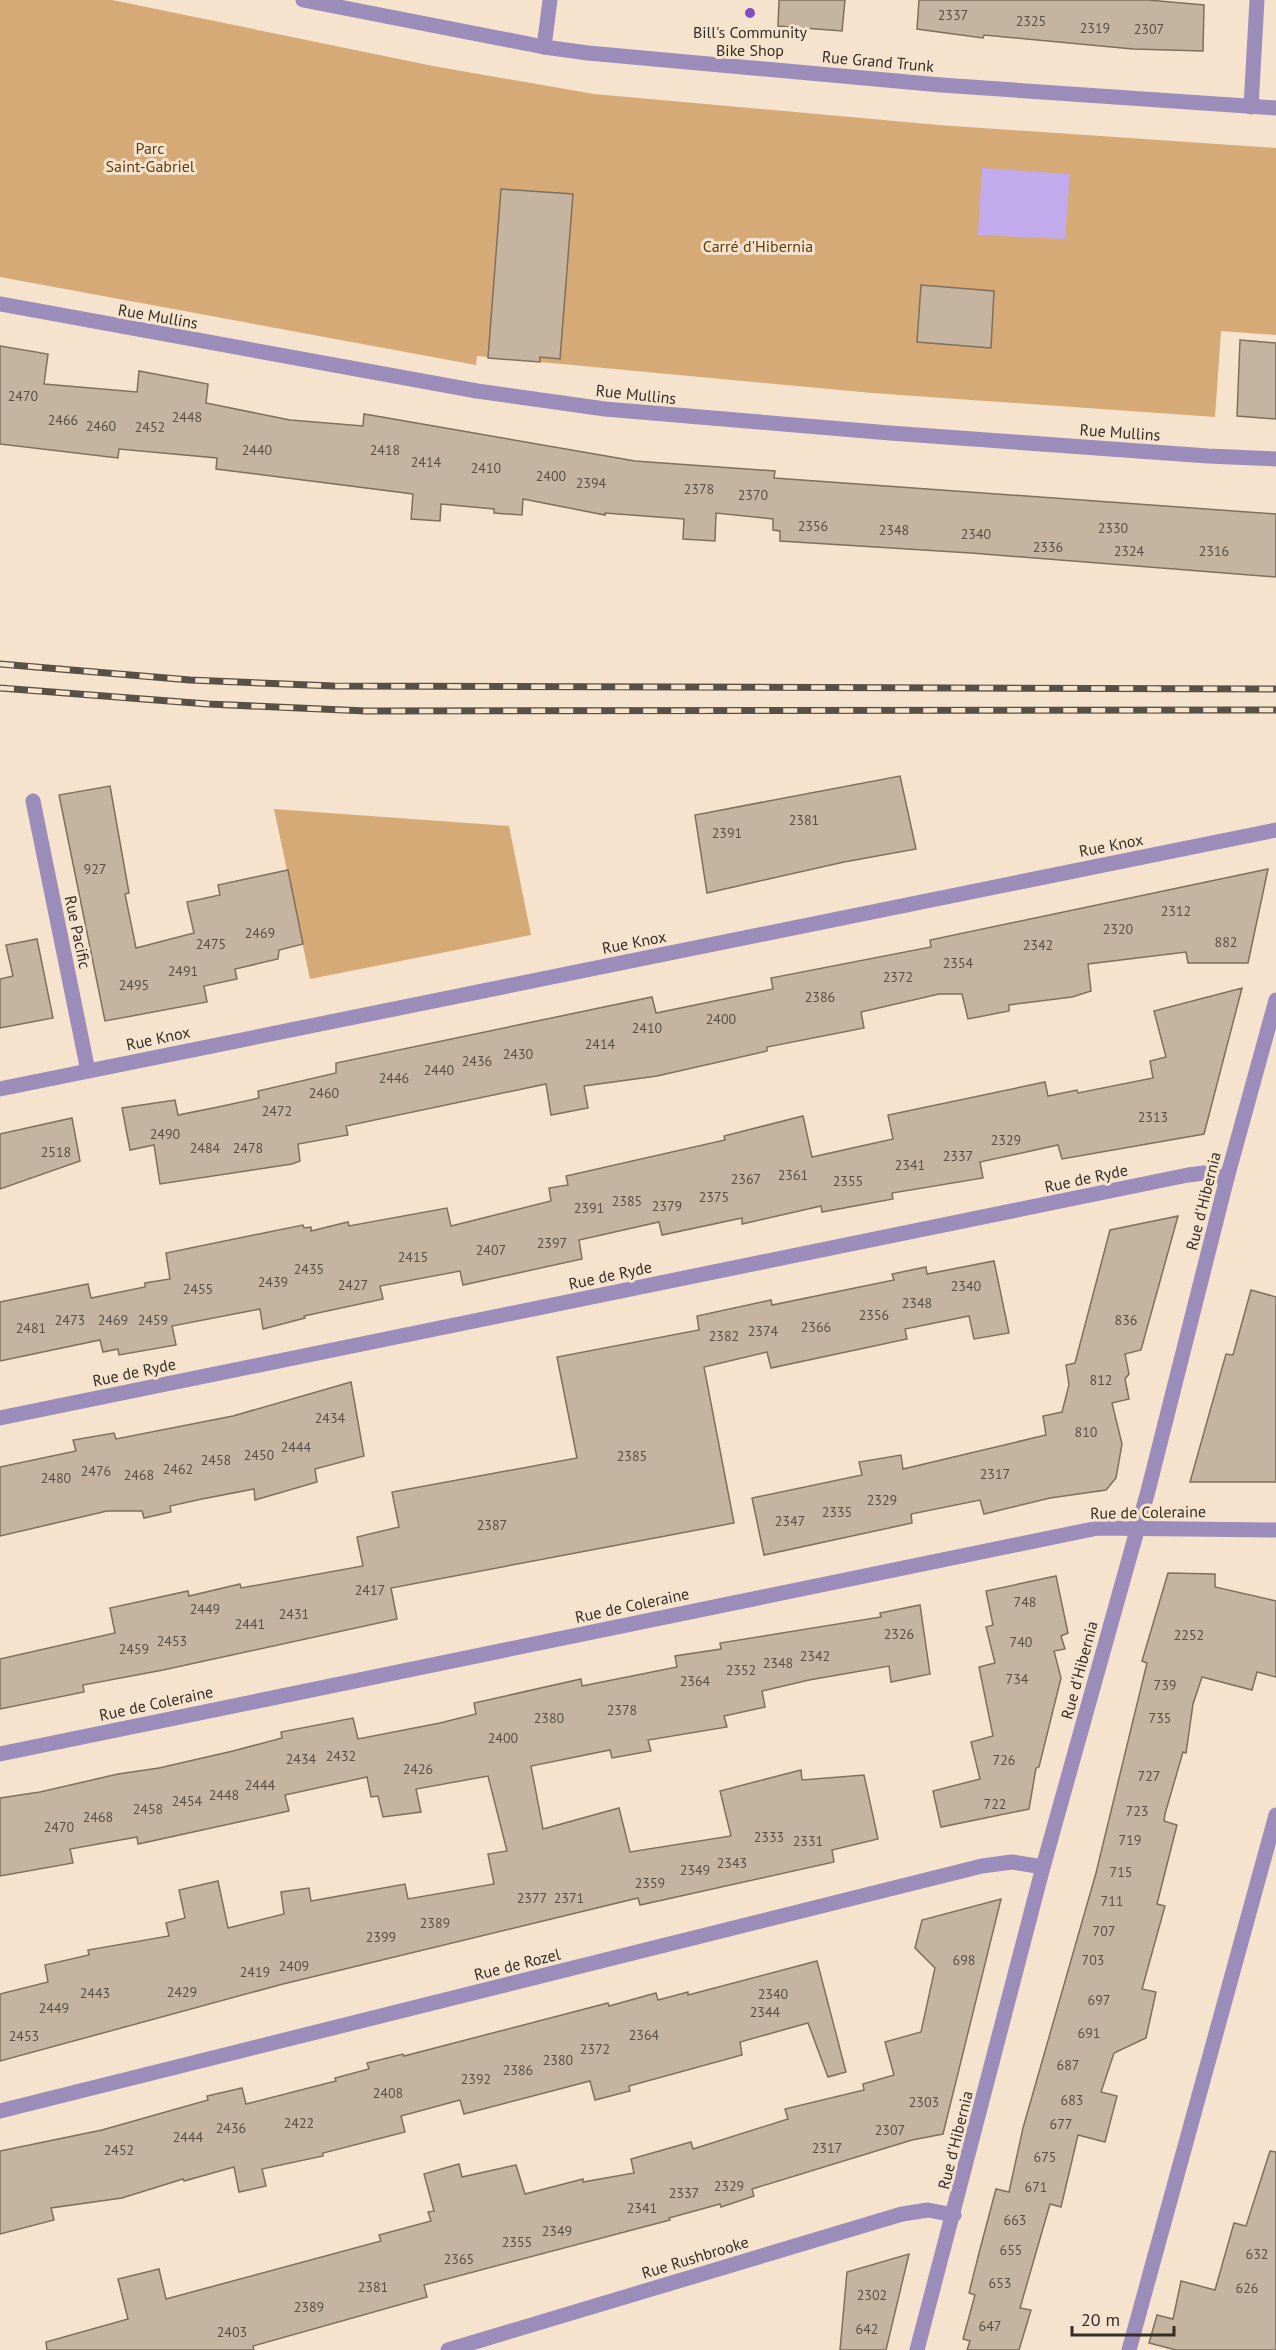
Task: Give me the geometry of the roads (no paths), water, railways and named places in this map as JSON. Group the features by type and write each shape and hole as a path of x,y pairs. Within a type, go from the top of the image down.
{"street":[{"name":"Rue Grand Trunk","path":"303,0 544,47 941,85 1276,108"},
{"path":"544,47 550,0"},
{"path":"1251,107 1257,0"},
{"name":"Rue Mullins","path":"0,304 477,392 605,409 844,430 1197,456 1276,459"},
{"name":"Rue Pacific","path":"33,801 88,1071"},
{"name":"Rue Knox","path":"0,1089 1276,830"},
{"name":"Rue d'Hibernia","path":"917,2350 1043,1867 1137,1528 1227,1178 1276,1000"},
{"name":"Rue de Ryde","path":"0,1418 1188,1175 1204,1173 1227,1178"},
{"name":"Rue de Coleraine","path":"0,1754 1098,1528 1276,1530"},
{"path":"1129,2350 1276,1815"},
{"name":"Rue de Rozel","path":"0,2111 982,1866 1012,1862 1043,1867"},
{"name":"Rue Rushbrooke","path":"448,2350 902,2214 928,2210 954,2215"}],"railway":[{"path":"0,664 190,680 334,686 1276,689"},
{"path":"0,688 208,704 366,711 1276,710"}],"place":[{"name":"Bill's Community Bike Shop","path":"750,13"}],"park label":[{"name":"Parc Saint-Gabriel","path":"150,157"},
{"name":"Carré d'Hibernia","path":"758,246"}]}
